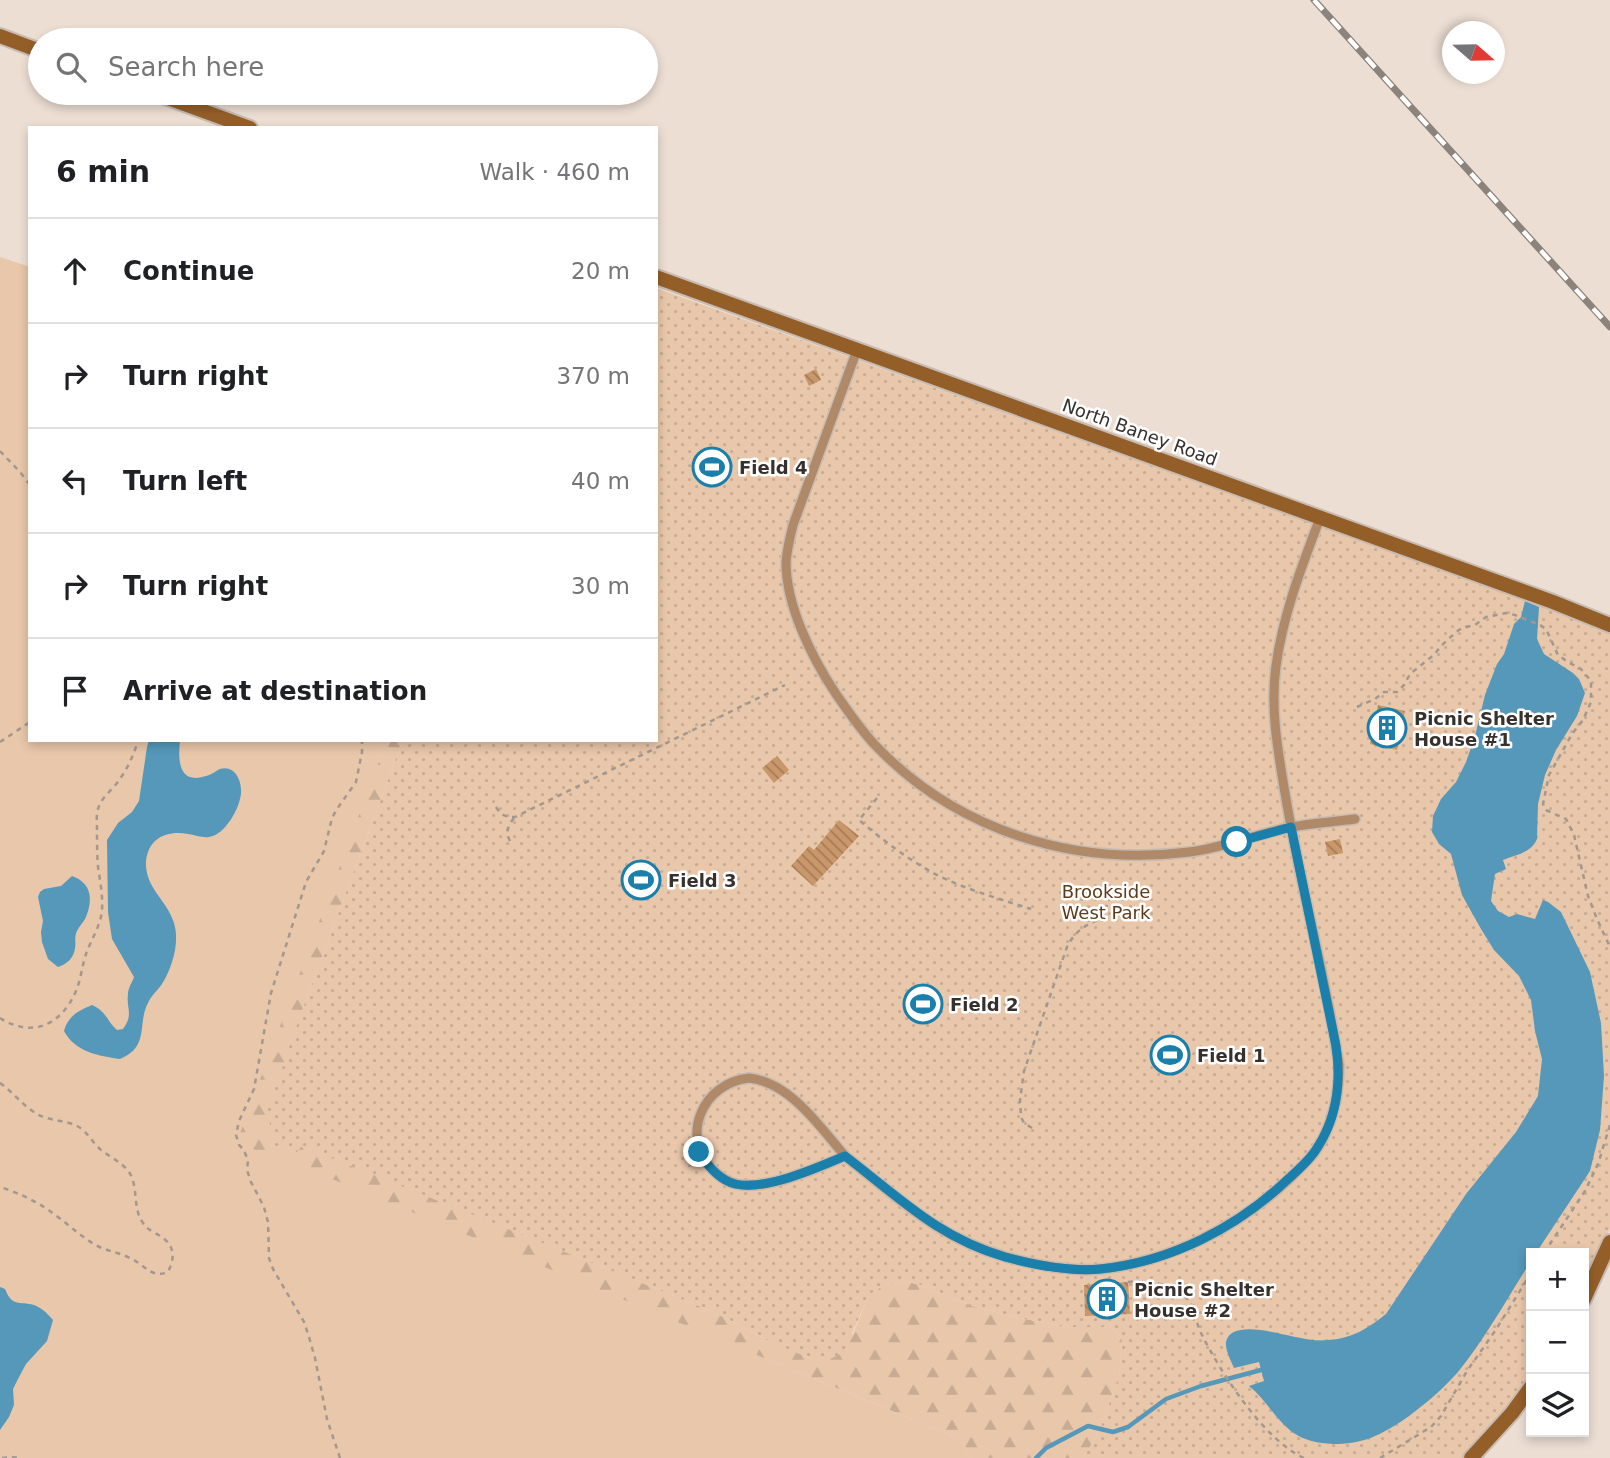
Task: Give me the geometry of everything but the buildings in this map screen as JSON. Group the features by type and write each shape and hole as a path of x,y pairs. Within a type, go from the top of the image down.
{"street":[{"path":"0,36 28,46"},
{"path":"187,105 244,126"},
{"name":"North Baney Road","path":"658,278 1610,625"},
{"path":"1589,1288 1610,1242"},
{"path":"1472,1458 1526,1394"}],"lane":[{"path":"857,350 793,525 786,563 794,607 817,663 845,707 874,744 910,776 952,806 1013,834 1085,853 1158,856 1191,852 1233,844 1291,827 1355,819"},
{"path":"845,1156 781,1180 737,1185 720,1177 705,1162 699,1152 696,1130 714,1093 724,1085 741,1079 757,1079 789,1095 845,1156 921,1217 946,1233 1005,1257 1066,1268 1102,1268 1179,1251 1217,1232 1274,1193 1317,1149 1329,1123 1339,1081 1339,1065 1291,827 1277,741 1275,668 1290,600 1320,518"}],"path":[{"path":"0,451 28,482"},
{"path":"1357,707 1384,692 1397,692 1420,664 1435,654 1462,628 1475,625 1486,617 1506,613 1541,625 1558,655 1581,668 1591,681 1591,702 1549,775 1544,804 1546,810 1566,819 1574,835 1588,896 1610,947"},
{"path":"510,841 507,831 515,817 785,685"},
{"path":"0,742 28,723"},
{"path":"0,1018 33,1029 46,1026 71,1003 87,951 100,922 102,909 97,811 127,768 137,742"},
{"path":"340,1458 327,1419 309,1337 304,1322 269,1258 268,1223 264,1207 251,1182 247,1170 248,1161 236,1135 239,1121 254,1089 271,993 306,882 324,851 332,818 356,782 362,742"},
{"path":"877,798 859,820 878,836 940,876 1031,909"},
{"path":"496,807 499,813 506,817 515,817"},
{"path":"1032,1128 1024,1123 1021,1117 1020,1100 1024,1071 1067,947 1078,930 1103,918 1109,898"},
{"path":"0,1083 35,1113 77,1126 100,1149 126,1168 132,1176 138,1215 142,1223 168,1241 174,1255 169,1272 155,1275 134,1260 95,1245 51,1211 16,1192 0,1187"},
{"path":"1547,1248 1585,1191 1598,1164 1610,1125"},
{"path":"1380,1458 1430,1427 1441,1416 1526,1281"},
{"path":"1128,1282 1149,1282 1180,1292 1191,1303 1200,1330 1249,1409 1281,1444 1304,1458"},
{"path":"2,1458 20,1458"}],"green space":[{"path":"0,257 28,266 28,742 386,742 330,896 269,1144 296,1153 297,1164 962,1440 970,1458 0,1458"},
{"name":"Brookside West Park","path":"658,289 1610,632 1610,1228 1589,1276 1589,1248 1526,1248 1526,1390 1467,1458 1083,1458 1099,1432 1119,1376 1122,1340 1118,1332 1110,1327 1065,1327 1020,1318 972,1306 922,1285 902,1281 882,1286 868,1297 844,1352 831,1358 818,1359 788,1349 714,1312 302,1146 296,1153 269,1144 272,1134 267,1110 402,742 658,742"},
{"path":"386,742 402,742 268,1110 272,1134 266,1154 242,1145 239,1136"},
{"path":"301,1145 714,1312 759,1336 808,1357 853,1334 868,1297 882,1286 902,1281 922,1285 972,1306 1020,1318 1065,1327 1110,1327 1118,1332 1122,1340 1119,1376 1099,1432 1083,1458 970,1458 962,1440 296,1164 296,1153"}],"water":[{"path":"1525,601 1539,607 1537,639 1544,654 1573,673 1585,693 1577,716 1556,750 1545,775 1538,804 1537,839 1527,850 1503,860 1506,869 1495,874 1491,901 1498,911 1509,917 1517,914 1535,919 1543,900 1548,902 1561,912 1590,972 1601,1023 1604,1076 1600,1130 1590,1171 1539,1248 1526,1248 1526,1269 1478,1346 1445,1386 1402,1421 1372,1437 1338,1444 1311,1441 1290,1430 1249,1386 1264,1381 1259,1362 1234,1368 1226,1345 1230,1335 1248,1329 1311,1340 1336,1339 1359,1332 1380,1319 1386,1314 1466,1194 1516,1132 1538,1096 1542,1059 1531,1000 1519,976 1494,950 1481,929 1462,895 1451,854 1439,844 1432,832 1433,816 1466,762 1485,695 1514,624 1521,617"},
{"path":"148,742 180,742 180,763 185,774 197,778 220,769 230,769 239,779 241,793 231,820 215,835 204,837 173,833 160,838 150,847 146,862 149,879 171,915 176,931 175,947 166,978 145,1009 136,1048 120,1059 81,1048 74,1044 64,1031 74,1015 92,1005 104,1013 117,1030 123,1029 128,1019 128,992 134,977 112,939 108,912 107,840 118,823 132,812 139,801"},
{"path":"72,876 84,883 90,904 76,933 72,958 58,967 48,959 42,942 43,921 38,897 44,889 61,886"},
{"path":"0,1287 5,1289 13,1301 37,1306 53,1320 47,1341 26,1364 13,1389 14,1405 0,1430"}],"waterway":[{"path":"1036,1458 1046,1448 1088,1426 1113,1432 1128,1427 1166,1399 1201,1386 1261,1370"}],"railway":[{"path":"1314,0 1610,327"}],"place":[{"name":"Field 4","path":"712,467"},
{"name":"Picnic Shelter House #1","path":"1387,728"},
{"name":"Field 3","path":"641,880"},
{"name":"Field 2","path":"923,1004"},
{"name":"Field 1","path":"1170,1055"},
{"name":"Picnic Shelter House #2","path":"1107,1299"}],"route":[{"path":"699,1152 720,1177 737,1185 781,1180 845,1156 921,1217 946,1233 1005,1257 1036,1264 1088,1269 1143,1261 1179,1251 1217,1232 1274,1193 1305,1164 1326,1132 1339,1081 1336,1046 1291,827 1237,842"}]}
